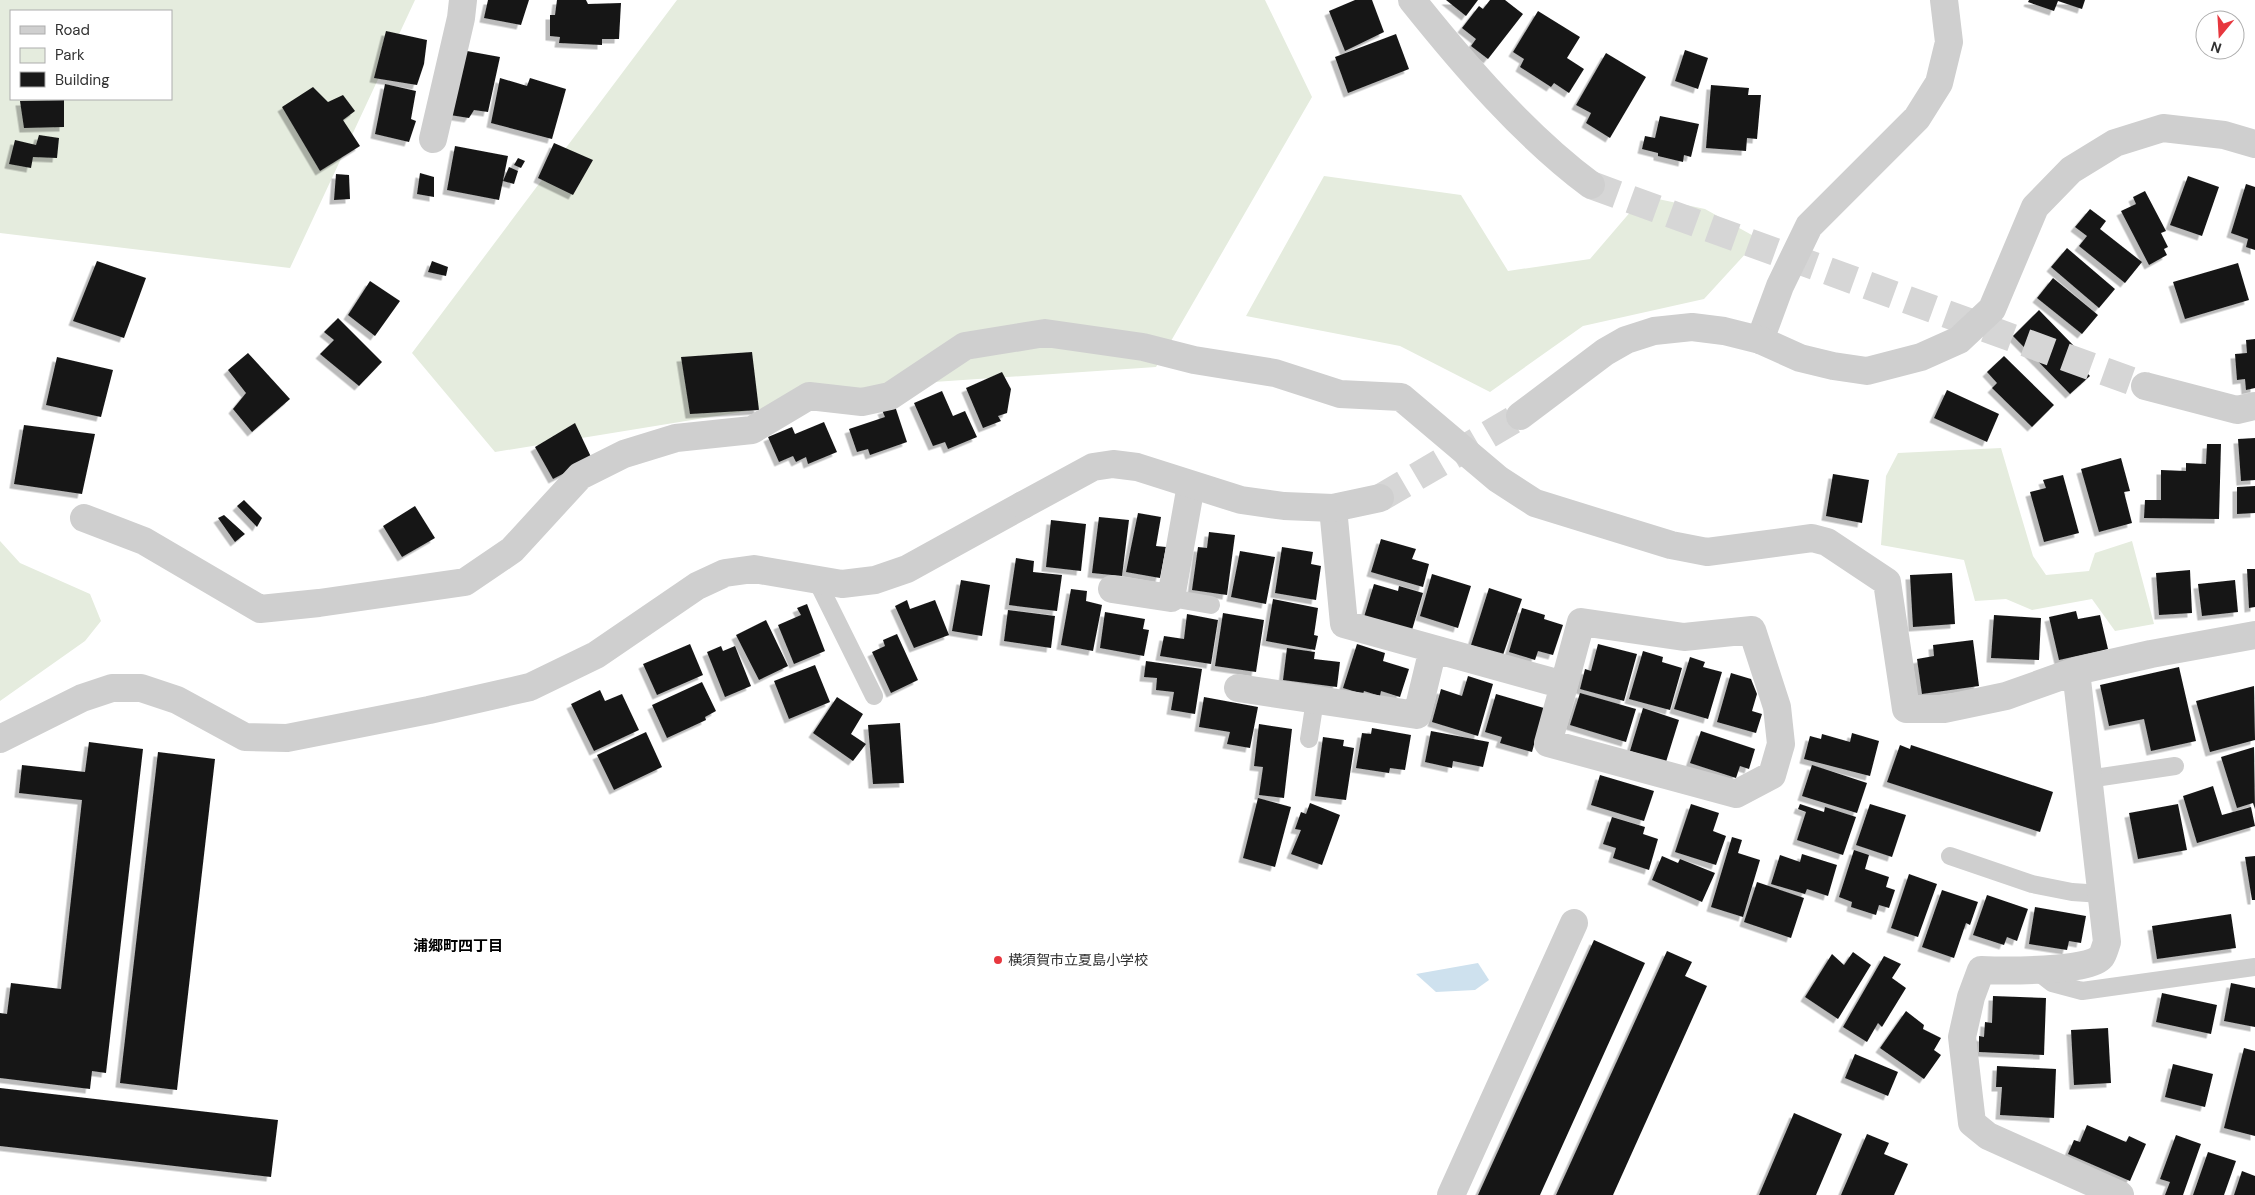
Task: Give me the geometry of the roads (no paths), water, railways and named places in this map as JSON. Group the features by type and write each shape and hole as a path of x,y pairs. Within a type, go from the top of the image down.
{"street":[{"path":"433,139 461,18 463,0"},
{"path":"1412,0 1458,59 1562,164 1591,185"},
{"path":"1760,340 1780,286 1810,226 1917,118 1939,83 1949,42 1944,0"},
{"path":"1520,416 1605,352 1626,340 1654,331 1692,328 1724,332 1760,340 1800,358 1832,366 1868,371 1921,357 1959,340 1992,309 2035,207 2070,170 2115,143 2163,128 2224,135 2255,144"},
{"path":"84,518 144,541 260,609 319,603 465,582 512,550 580,476 624,454 676,438 752,430 810,396 862,402 890,396 965,346 1045,334 1143,347 1194,360 1275,373 1340,394 1401,397 1498,479 1535,503 1671,545 1707,552 1812,538 1827,542 1887,582 1906,709 1944,709 2006,696 2076,671 2151,654 2255,635"},
{"path":"2145,386 2237,410 2255,406"},
{"path":"0,739 82,698 112,688 141,688 177,700 245,737 287,738 392,718 530,687 596,655 698,586 725,573 754,569 842,584 875,580 907,569 1023,504 1093,468 1113,464 1137,467 1241,500 1284,506 1333,508 1380,498"},
{"path":"1112,589 1171,598 1191,485"},
{"path":"1333,508 1344,624 1564,685"},
{"path":"1582,622 1684,637 1752,630 1777,707 1780,744 1772,774 1736,794 1548,743 1564,685 1582,622"},
{"path":"1238,688 1416,715 1433,649"},
{"path":"2076,671 2107,942 2101,957 2088,965 2012,971 1981,970 1971,997 1962,1037 1972,1123 1988,1136 2120,1195"},
{"path":"1451,1195 1574,923"}],"lane":[{"path":"816,579 874,696"},
{"path":"1171,598 1211,606"},
{"path":"1309,739 1315,700"},
{"path":"2088,779 2175,766"},
{"path":"1950,856 2032,884 2072,892 2102,894"},
{"path":"2034,969 2052,983 2082,991 2255,967"}],"water":[{"path":"1478,963 1489,980 1475,990 1436,992 1416,974"}],"tunnel":[{"path":"1591,185 2145,386"},
{"path":"1380,498 1520,416"}],"place":[{"name":"横須賀市立夏島小学校","path":"998,960"}],"district":[{"name":"浦郷町四丁目","path":"458,946"}]}
